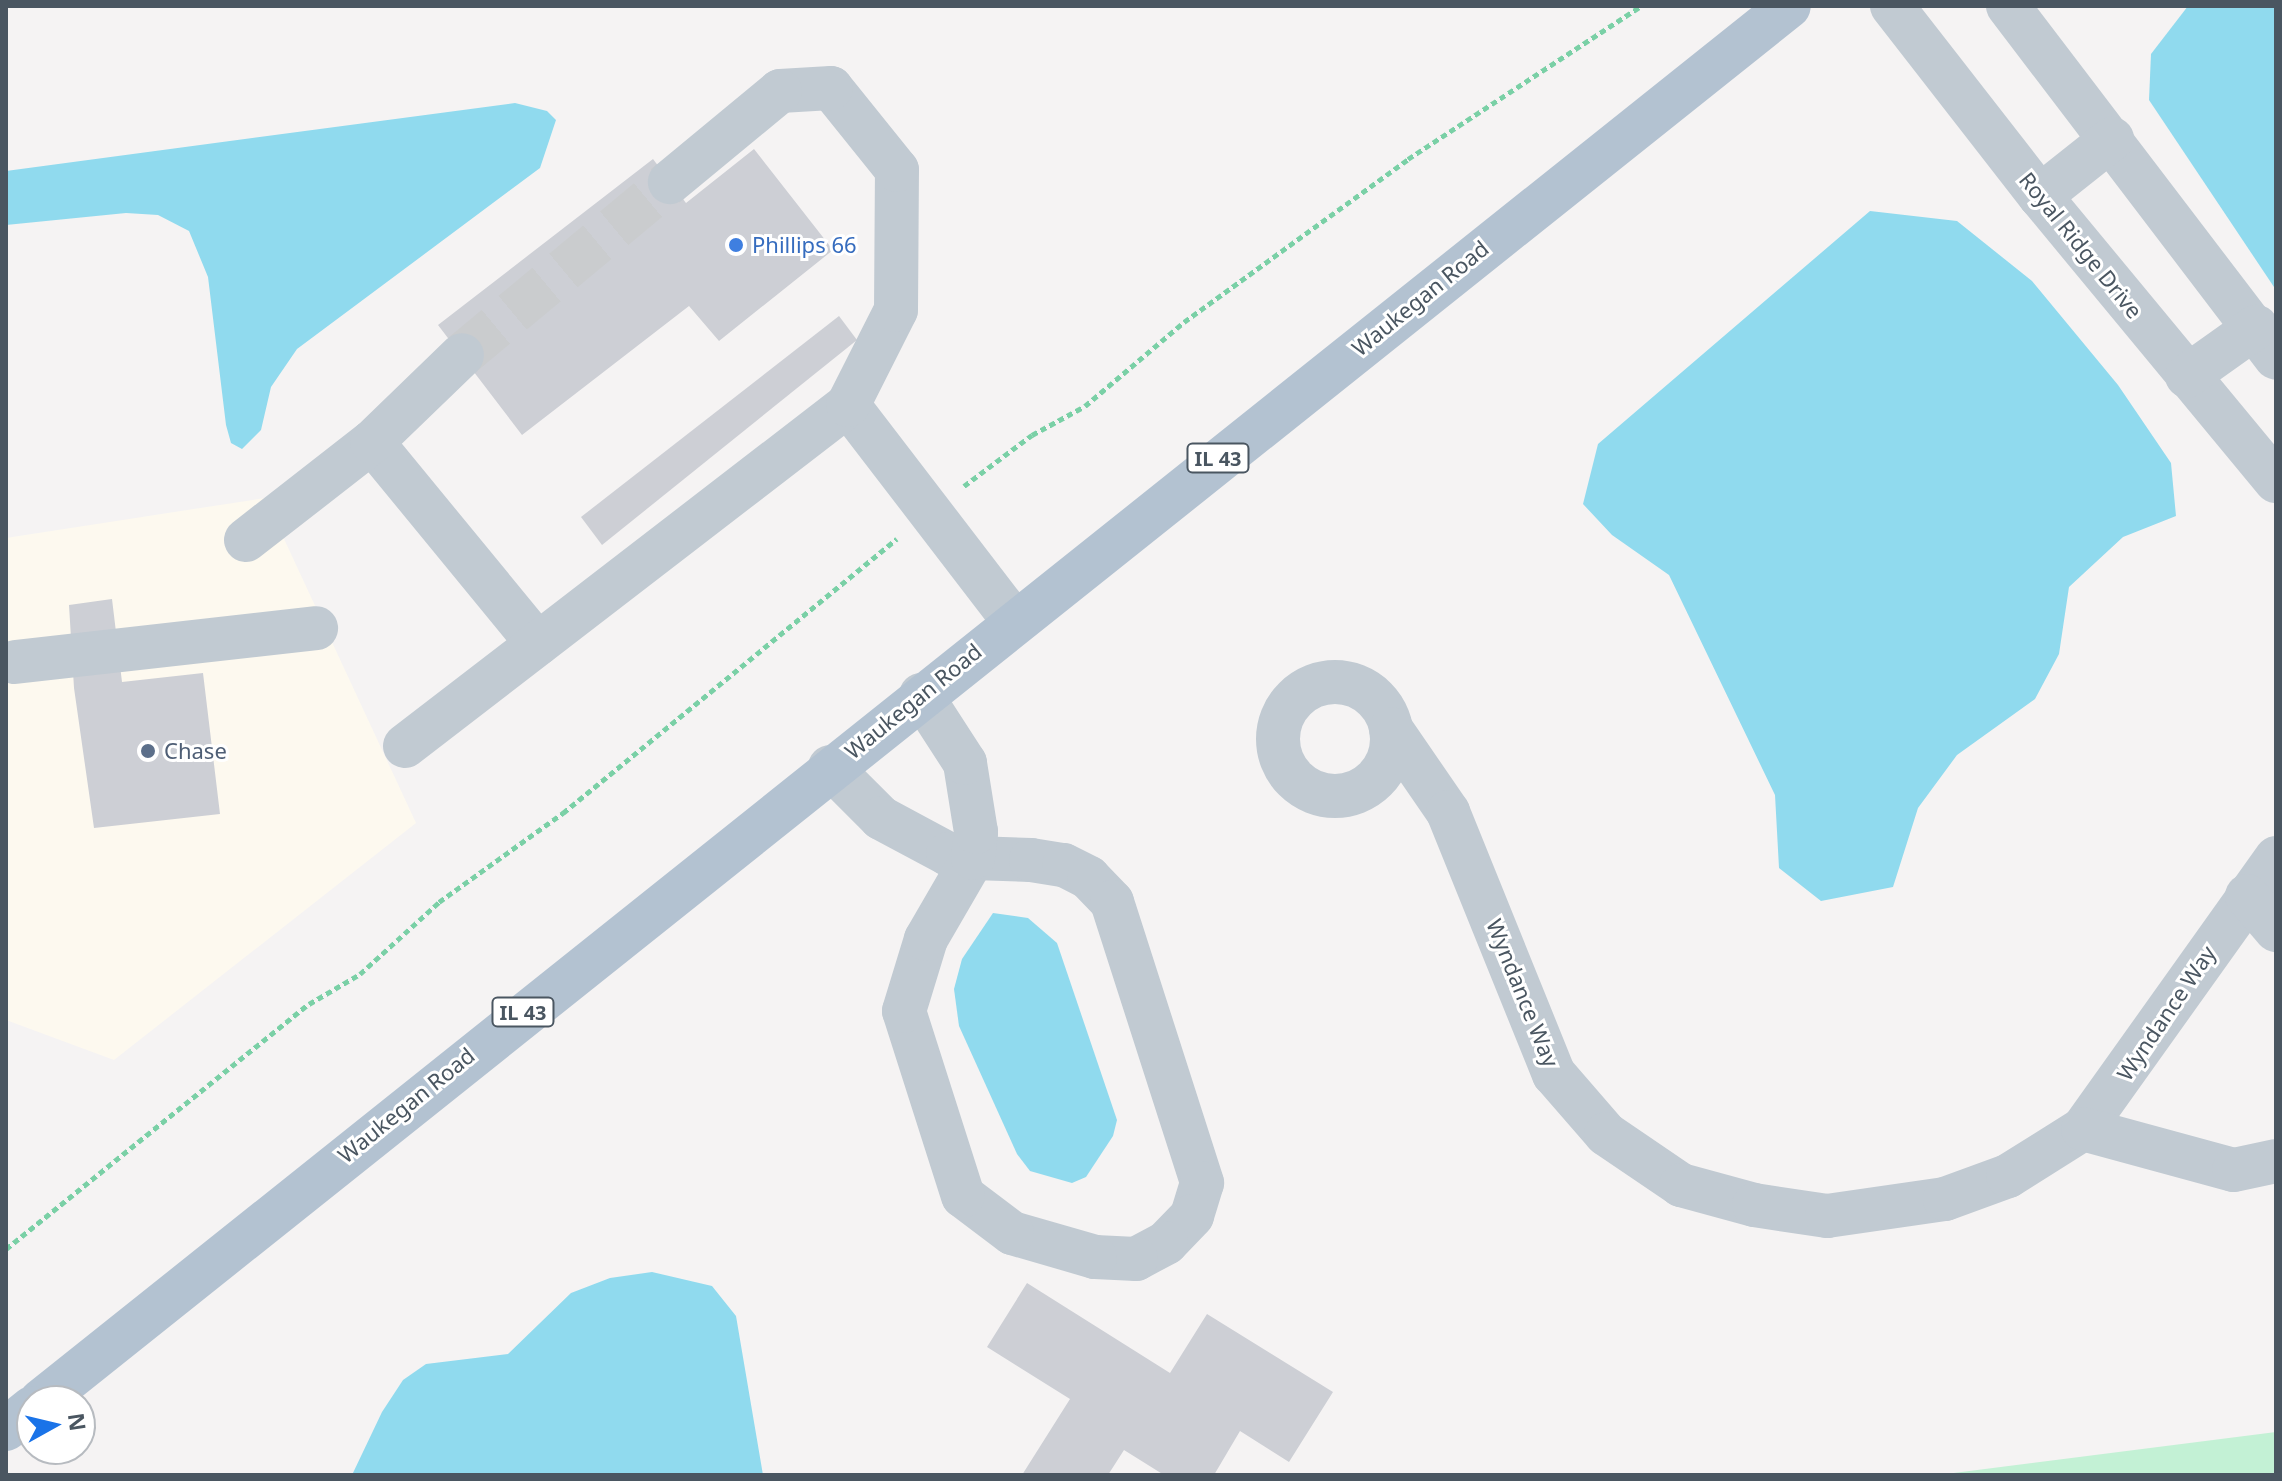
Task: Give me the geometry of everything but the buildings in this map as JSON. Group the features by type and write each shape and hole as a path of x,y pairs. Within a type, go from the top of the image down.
{"main road":[{"name":"Waukegan Road","path":"61,1385 830,767 1789,6"}],"street":[{"name":"Royal Ridge Drive","path":"1892,6 2040,196 2276,481"},
{"path":"2008,6 2266,343 2187,376"},
{"path":"405,746 848,405 896,310 897,170 831,88 780,91 670,182"},
{"path":"2040,196 2112,139"},
{"path":"246,540 372,442 462,355"},
{"path":"848,405 1014,621"},
{"path":"372,442 538,644"},
{"path":"15,662 316,628"},
{"path":"830,767 881,818 948,854 973,858 1064,865 1089,878 1112,902 1202,1183 1192,1216 1166,1243 1136,1259 1095,1257 1012,1233 963,1196 904,1011 935,918 973,858 976,832 965,763 921,695"},
{"name":"Wyndance Way","path":"1391,729 1448,812 1554,1074 1606,1134 1681,1185 1754,1205 1842,1214 1945,1199 2008,1176 2083,1129 2276,858"},
{"path":"2247,896 2276,930"},
{"path":"2083,1129 2234,1170 2276,1161"}],"path":[{"path":"6,1249 309,1004 360,974 439,902 563,813 930,512 1032,435 1085,406 1184,322 1408,159 1641,6"}],"shaded area":[{"path":"265,498 416,823 114,1060 6,1020 6,538"}],"green space":[{"path":"2276,1432 2276,1475 1938,1475"}],"water":[{"path":"2188,6 2276,6 2276,290 2149,100 2151,54"},
{"path":"515,103 547,111 556,120 540,168 297,349 271,387 261,430 242,449 231,443 226,425 208,277 189,231 158,215 126,213 6,225 6,171"},
{"path":"1870,211 1957,221 2032,281 2118,385 2171,463 2176,516 2123,537 2069,587 2059,654 2035,699 1957,755 1918,808 1893,887 1821,901 1779,868 1775,795 1669,575 1612,535 1583,504 1598,444"},
{"path":"993,913 1028,918 1057,943 1117,1120 1113,1136 1086,1177 1072,1183 1030,1171 1017,1154 959,1026 954,989 962,959"},
{"path":"652,1272 712,1286 736,1316 763,1475 352,1475 382,1412 403,1380 426,1364 508,1354 571,1293 610,1278"}],"tunnel":[{"path":"462,355 670,182"}],"place":[{"name":"Phillips 66","path":"736,245"},
{"name":"Chase","path":"148,751"}]}
